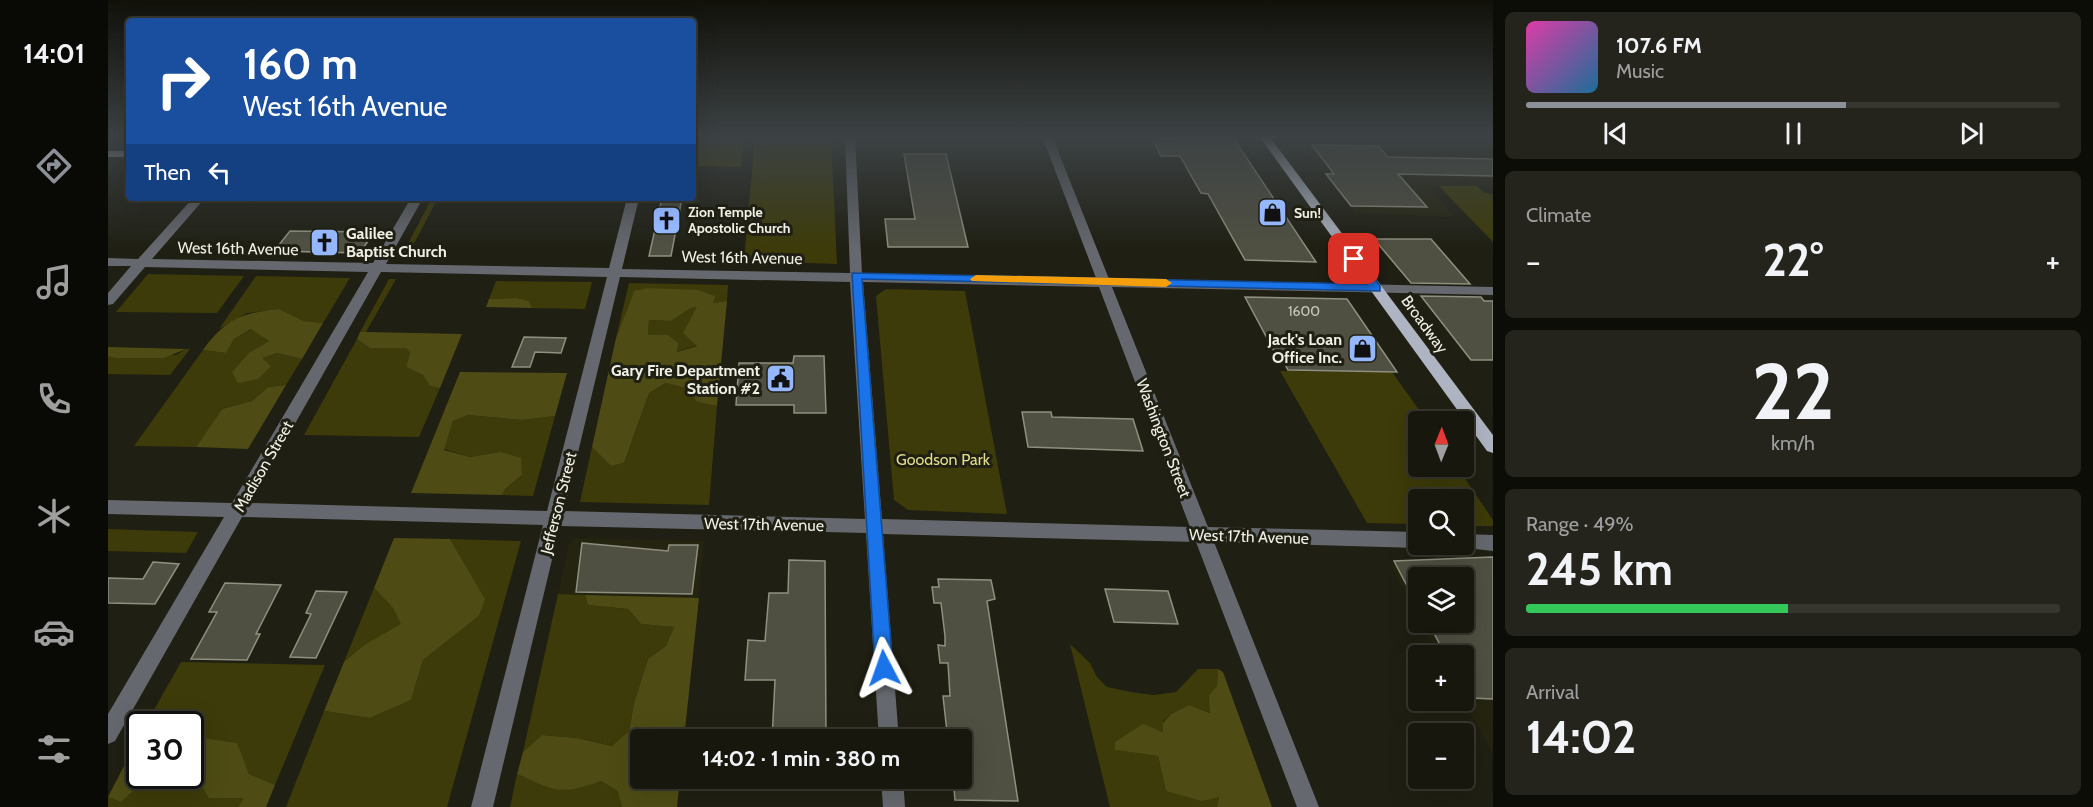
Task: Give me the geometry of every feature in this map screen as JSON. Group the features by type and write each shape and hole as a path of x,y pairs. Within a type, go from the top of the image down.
{"main road":[{"name":"Broadway","path":"1292,174 1493,447"}],"street":[{"path":"852,174 856,275 888,729"},
{"name":"Washington Street","path":"1062,174 1308,807"},
{"path":"108,301 196,201"},
{"name":"Madison Street","path":"108,734 415,201"},
{"name":"Jefferson Street","path":"482,807 632,201"},
{"name":"West 16th Avenue","path":"108,262 856,275 1493,291"},
{"name":"West 17th Avenue","path":"108,507 1408,540"},
{"path":"1474,542 1493,543"},
{"path":"893,789 894,807"}],"shaded area":[{"path":"1324,174 1493,174 1493,186 1428,186 1455,217 1355,213"},
{"path":"648,288 698,290 715,296 713,303 727,301 717,406 697,402 686,388 666,383 649,393 624,463 611,466 592,447 616,338 634,291","holes":["697,307 683,333 697,346 677,352 678,343 668,335 648,335 649,320 671,321 691,308"]},
{"path":"517,298 529,301 532,308 486,307 489,299"},
{"path":"279,309 304,321 323,323 302,359 277,353 262,358 271,366 258,379 238,383 232,372 250,352 269,341 251,329 234,339 226,353 203,350 219,331 235,319"},
{"path":"360,332 462,334 440,388 430,386 423,375 406,367 410,353 406,348 370,348 357,339"},
{"path":"108,347 186,349 164,358 116,358 108,356"},
{"path":"460,372 567,373 555,416 523,420 468,415 453,421 444,450 470,457 500,452 521,458 522,475 505,489 502,495 411,493"},
{"path":"286,385 248,449 196,447 222,409 252,401 268,387"},
{"path":"394,538 450,539 485,599 479,616 423,660 411,700 370,718 324,711 344,662 364,645 401,624 393,608 374,588"},
{"path":"574,538 704,541 699,598 558,594 569,544"},
{"path":"1390,564 1493,566 1493,755 1469,711 1474,711 1474,645 1433,645 1427,633 1474,633 1474,567 1408,567 1408,598"},
{"path":"585,595 699,598 685,729 630,729 630,789 679,789 677,807 622,807 618,791 601,781 567,790 550,788 517,774 523,752 542,735 577,738 612,746 629,731 634,703 648,659 666,646 674,627 641,624 628,609 588,605"},
{"path":"1218,669 1223,672 1272,807 1217,807 1219,797 1202,801 1166,791 1158,756 1115,750 1115,742 1143,724 1163,732 1163,723 1171,714 1189,705 1210,713 1209,695 1217,686"},
{"path":"204,738 237,743 249,774 275,785 266,807 238,807 244,798 209,798 204,789"},
{"path":"126,762 126,789 135,789 121,802 108,797"}],"green space":[{"path":"752,174 833,174 837,264 744,261"},
{"path":"1439,186 1477,186 1483,192 1493,195 1493,242"},
{"path":"430,201 436,201 409,253 403,253"},
{"path":"148,274 244,276 217,313 116,312"},
{"path":"256,276 350,278 323,323 304,321 279,309 247,313 219,329"},
{"path":"389,279 396,279 366,332 360,332"},
{"path":"496,281 592,282 585,309 532,308 529,301 517,298 489,299"},
{"path":"629,283 728,285 727,301 713,303 634,291 616,338"},
{"name":"Goodson Park","path":"886,289 965,291 1007,514 908,510 894,500 876,296"},
{"path":"697,307 698,345 676,352 648,335 649,320 671,321 691,308"},
{"path":"252,329 269,341 250,352 271,366 261,358 277,353 302,359 286,385 268,387 252,401 222,409 196,447 134,446 203,350 226,353 234,339"},
{"path":"357,339 370,348 406,348 410,353 406,367 423,375 430,386 440,388 419,437 304,435"},
{"path":"190,349 170,375 108,374 108,356 176,355"},
{"path":"1280,371 1392,372 1420,411 1408,411 1408,477 1464,477 1472,489 1408,489 1408,524 1367,523"},
{"path":"667,383 686,388 697,402 717,406 709,505 580,502 592,447 611,466 624,463 649,393"},
{"path":"468,415 523,420 555,416 533,496 502,495 505,489 522,475 500,452 470,457 444,449 453,421"},
{"path":"1474,492 1493,520 1493,526 1474,526"},
{"path":"108,529 198,532 186,553 108,551"},
{"path":"450,539 521,541 447,807 286,807 324,711 370,718 411,700 423,660 479,616 484,598"},
{"path":"374,588 393,608 402,624 364,645 344,662"},
{"path":"558,594 585,595 588,605 628,609 641,624 674,627 666,646 648,659 634,703 629,731 613,746 577,738 542,735 523,752"},
{"path":"1070,644 1090,663 1097,677 1107,687 1131,692 1153,695 1176,692 1198,669 1218,669 1217,686 1209,695 1211,713 1189,705 1171,714 1163,722 1164,732 1143,725 1115,743 1116,750 1158,756 1166,791 1219,797 1217,807 1110,807"},
{"path":"181,662 325,665 275,785 249,774 236,743 204,738 204,711 153,711"},
{"path":"517,774 540,784 567,790 601,781 619,791 622,807 510,807"},
{"path":"204,779 245,798 238,807 108,807 108,797 121,802 135,789 204,789"}],"building":[{"path":"907,174 951,174 968,247 888,247 885,219 915,219"},
{"path":"1190,174 1257,174 1316,262 1245,260 1208,194 1201,193"},
{"path":"1326,174 1493,174 1493,176 1398,174 1427,207 1351,206"},
{"name":"Zion Temple Apostolic Church","path":"661,201 681,201 671,256 649,256"},
{"name":"Galilee Baptist Church","path":"290,231 374,232 360,253 274,251"},
{"path":"1374,239 1431,239 1470,284 1411,283"},
{"path":"1421,296 1481,297 1484,301 1493,301 1493,360 1471,360"},
{"path":"1245,297 1347,299 1397,372 1288,370 1280,355 1276,355"},
{"path":"524,337 566,338 561,353 535,352 530,367 512,367"},
{"name":"Gary Fire Department Station #2","path":"794,356 824,356 826,413 794,413 794,405 736,405 739,363 793,363"},
{"path":"1022,412 1051,412 1052,417 1133,419 1143,451 1028,447"},
{"path":"582,543 668,551 669,545 698,545 692,594 576,592"},
{"path":"1493,557 1493,699 1474,698 1474,645 1440,645 1434,633 1474,633 1474,567 1408,567 1408,588 1394,561"},
{"path":"789,560 825,561 826,729 773,729 775,680 745,680 748,640 765,641 769,593 788,593"},
{"path":"153,562 179,564 155,604 108,603 108,578 143,579"},
{"path":"938,579 991,580 995,599 987,601 1018,801 955,800 954,789 972,789 972,729 947,729 943,696 950,696 948,663 940,663 938,645 945,646 945,636 941,603 934,603 932,587 939,587"},
{"path":"225,583 281,585 256,634 260,634 247,660 191,659 217,612 209,612"},
{"path":"1105,589 1168,591 1178,624 1114,622"},
{"path":"316,591 347,592 316,658 290,657 311,614 306,613"}],"slow traffic":[{"path":"976,279 1166,283"}],"place":[{"name":"Sun!","path":"1273,213"},
{"name":"Zion Temple Apostolic Church","path":"667,220"},
{"name":"Galilee Baptist Church","path":"325,242"},
{"name":"Jack's Loan Office Inc.","path":"1363,348"},
{"name":"Gary Fire Department Station #2","path":"781,379"}],"route":[{"path":"884,668 856,275 1376,288 1354,259"}]}
